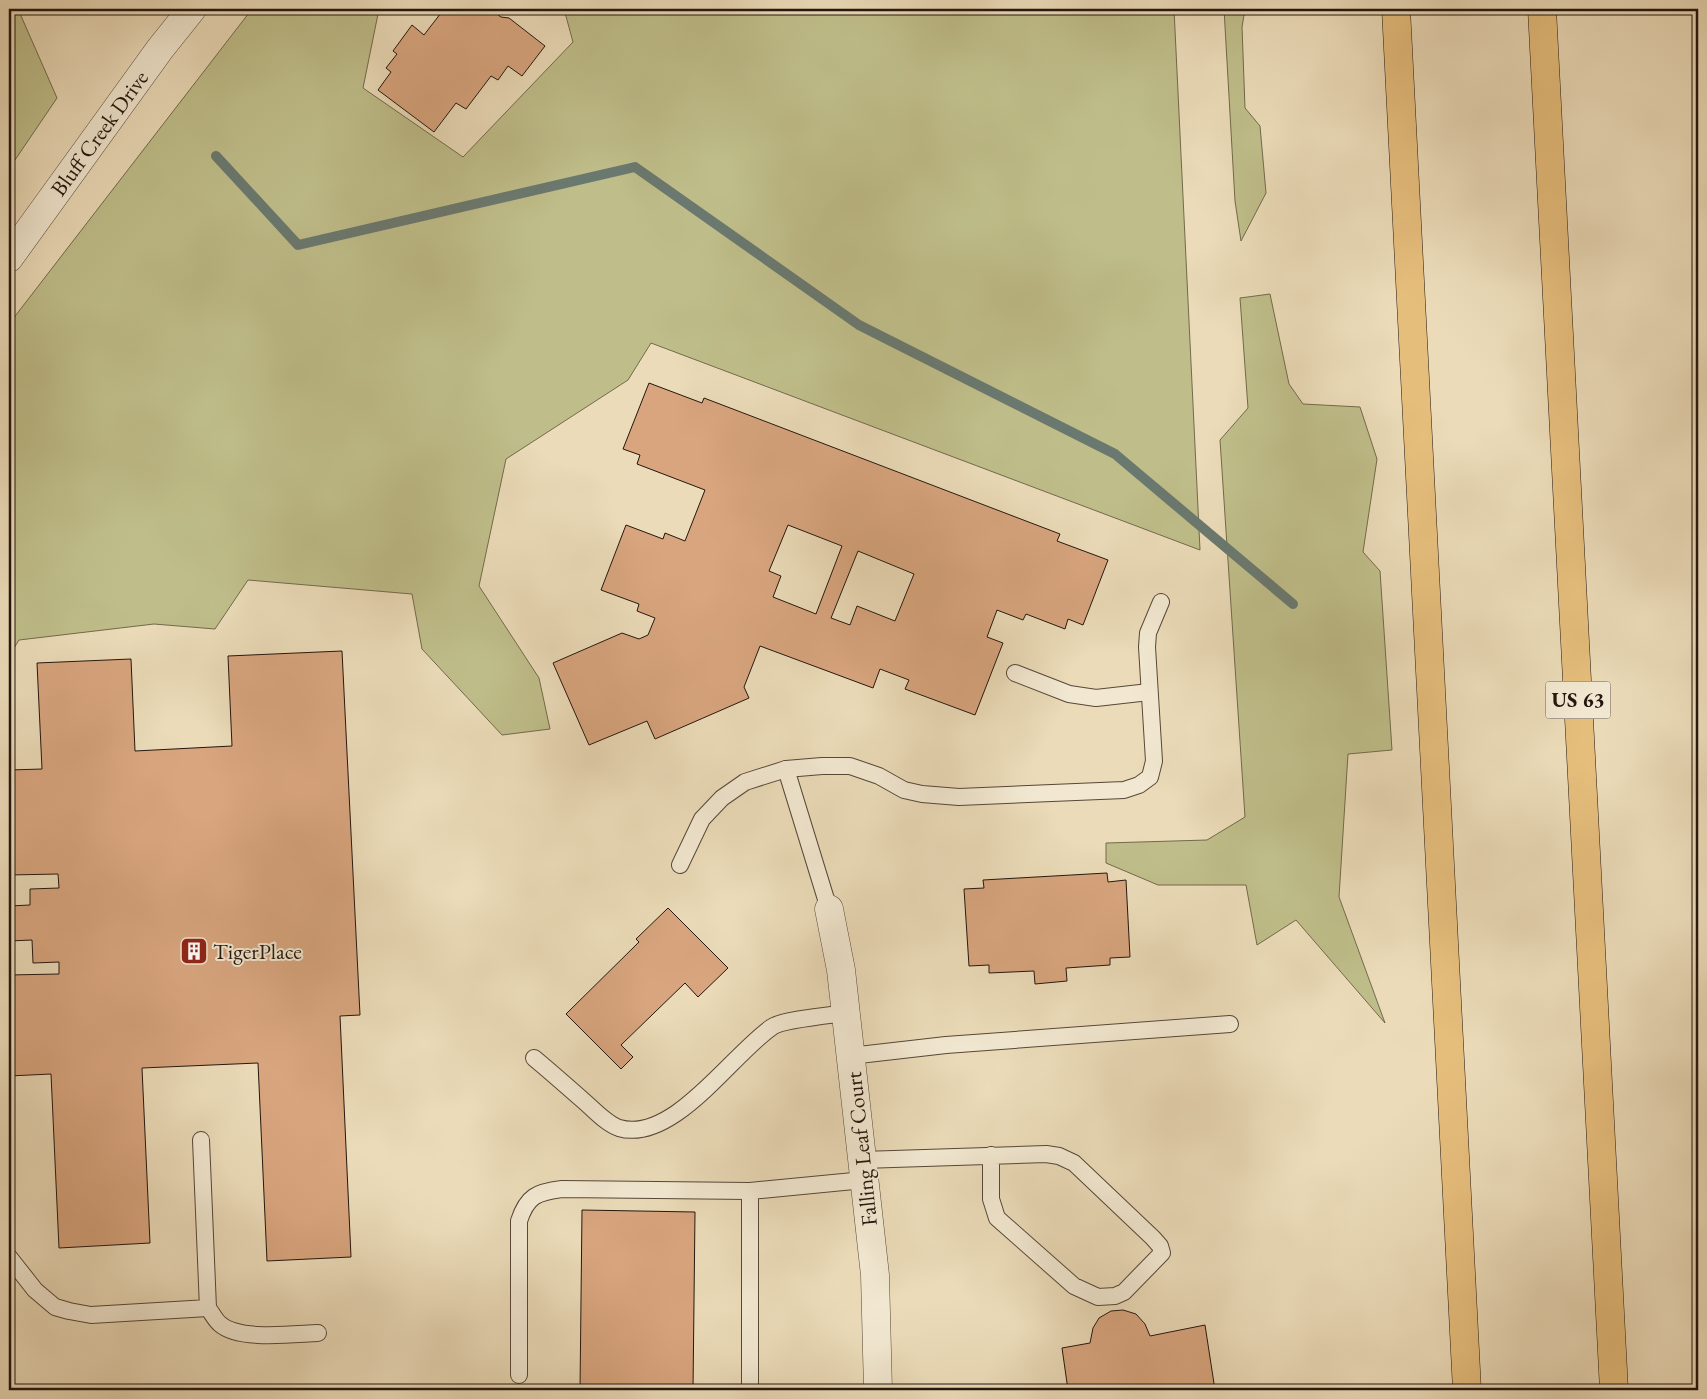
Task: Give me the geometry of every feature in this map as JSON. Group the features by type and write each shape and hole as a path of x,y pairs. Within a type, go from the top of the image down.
{"highway":[{"path":"1396,9 1467,1390"},
{"name":"US 63","path":"1542,9 1614,1390"}],"street":[{"name":"Bluff Creek Drive","path":"9,258 160,48 192,9"},
{"name":"Falling Leaf Court","path":"829,909 841,970 875,1274 878,1390"}],"lane":[{"path":"680,865 702,819 722,798 745,782 786,768 850,766 879,776 904,790 922,794 959,797 1124,790 1139,785 1150,777 1154,761 1149,692 1148,633 1161,602"},
{"path":"1015,673 1070,694 1096,698 1149,692"},
{"path":"786,768 829,909"},
{"path":"534,1058 602,1118 617,1127 631,1130 652,1126 670,1118 691,1102 773,1025 846,1013"},
{"path":"850,1056 946,1045 1230,1024"},
{"path":"201,1140 208,1308 219,1324 246,1334 318,1333"},
{"path":"519,1375 519,1221 524,1206 533,1196 545,1191 562,1189 750,1191 863,1170 991,1155 1046,1154 1059,1156 1074,1163 1153,1238 1160,1246 1162,1253 1124,1292 1114,1296 1107,1298 1098,1297 1074,1286 997,1218 991,1199 991,1155"},
{"path":"750,1191 750,1390"},
{"path":"9,1257 35,1290 55,1307 69,1312 91,1315 208,1308"}],"shaded area":[{"path":"9,9 18,9 57,98 15,160 9,165"},
{"path":"252,9 379,9 363,88 463,157 573,42 564,9 1174,9 1200,550 651,343 628,380 506,459 479,586 539,678 550,729 502,735 422,649 412,594 248,580 215,629 154,624 19,640 9,656 9,324"},
{"path":"1224,9 1245,9 1242,27 1245,108 1260,126 1266,193 1241,241 1235,201"},
{"path":"1270,294 1289,384 1303,404 1360,407 1377,459 1363,552 1380,571 1392,750 1348,754 1339,897 1385,1023 1296,920 1257,945 1246,885 1158,885 1106,863 1106,843 1207,840 1245,817 1220,440 1248,408 1240,298"}],"building":[{"path":"444,9 490,9 501,17 509,18 545,46 522,76 508,66 498,80 491,76 466,109 456,103 434,132 378,90 391,72 386,68 397,54 393,51 412,25 424,35"},
{"path":"649,383 702,403 704,398 1060,534 1057,541 1108,560 1083,625 1068,619 1065,629 1026,614 1023,620 997,610 987,637 1003,643 975,715 905,689 909,680 880,669 873,688 760,646 744,687 749,698 655,739 647,721 589,745 553,663 622,633 639,639 648,635 655,618 637,611 639,604 601,590 626,525 663,539 665,533 685,541 705,490 637,464 640,455 623,449","holes":["788,525 842,546 816,614 773,597 781,576 769,571","858,551 914,574 895,621 857,606 850,625 831,618"]},
{"name":"TigerPlace","path":"342,651 360,1015 340,1016 351,1257 267,1261 258,1063 142,1068 150,1243 59,1248 51,1074 9,1076 9,975 59,974 59,962 33,963 32,940 9,941 9,906 30,905 30,889 59,888 58,874 9,875 9,770 42,769 37,663 131,659 135,751 232,746 228,656"},
{"path":"1107,873 1108,882 1126,880 1130,957 1110,958 1110,965 1066,968 1067,981 1035,984 1034,971 989,973 989,965 969,966 964,889 984,888 983,880"},
{"path":"668,908 728,968 698,997 685,983 621,1045 633,1057 621,1069 566,1014 639,942 636,939"},
{"path":"582,1210 695,1212 693,1390 580,1390"},
{"path":"1123,1310 1136,1314 1145,1324 1150,1336 1205,1325 1215,1390 1068,1390 1062,1348 1090,1343 1093,1328 1099,1318 1111,1311"}],"waterway":[{"path":"216,156 298,245 635,167 859,325 1115,454 1293,604"}],"place":[{"name":"TigerPlace","path":"194,951"}]}
